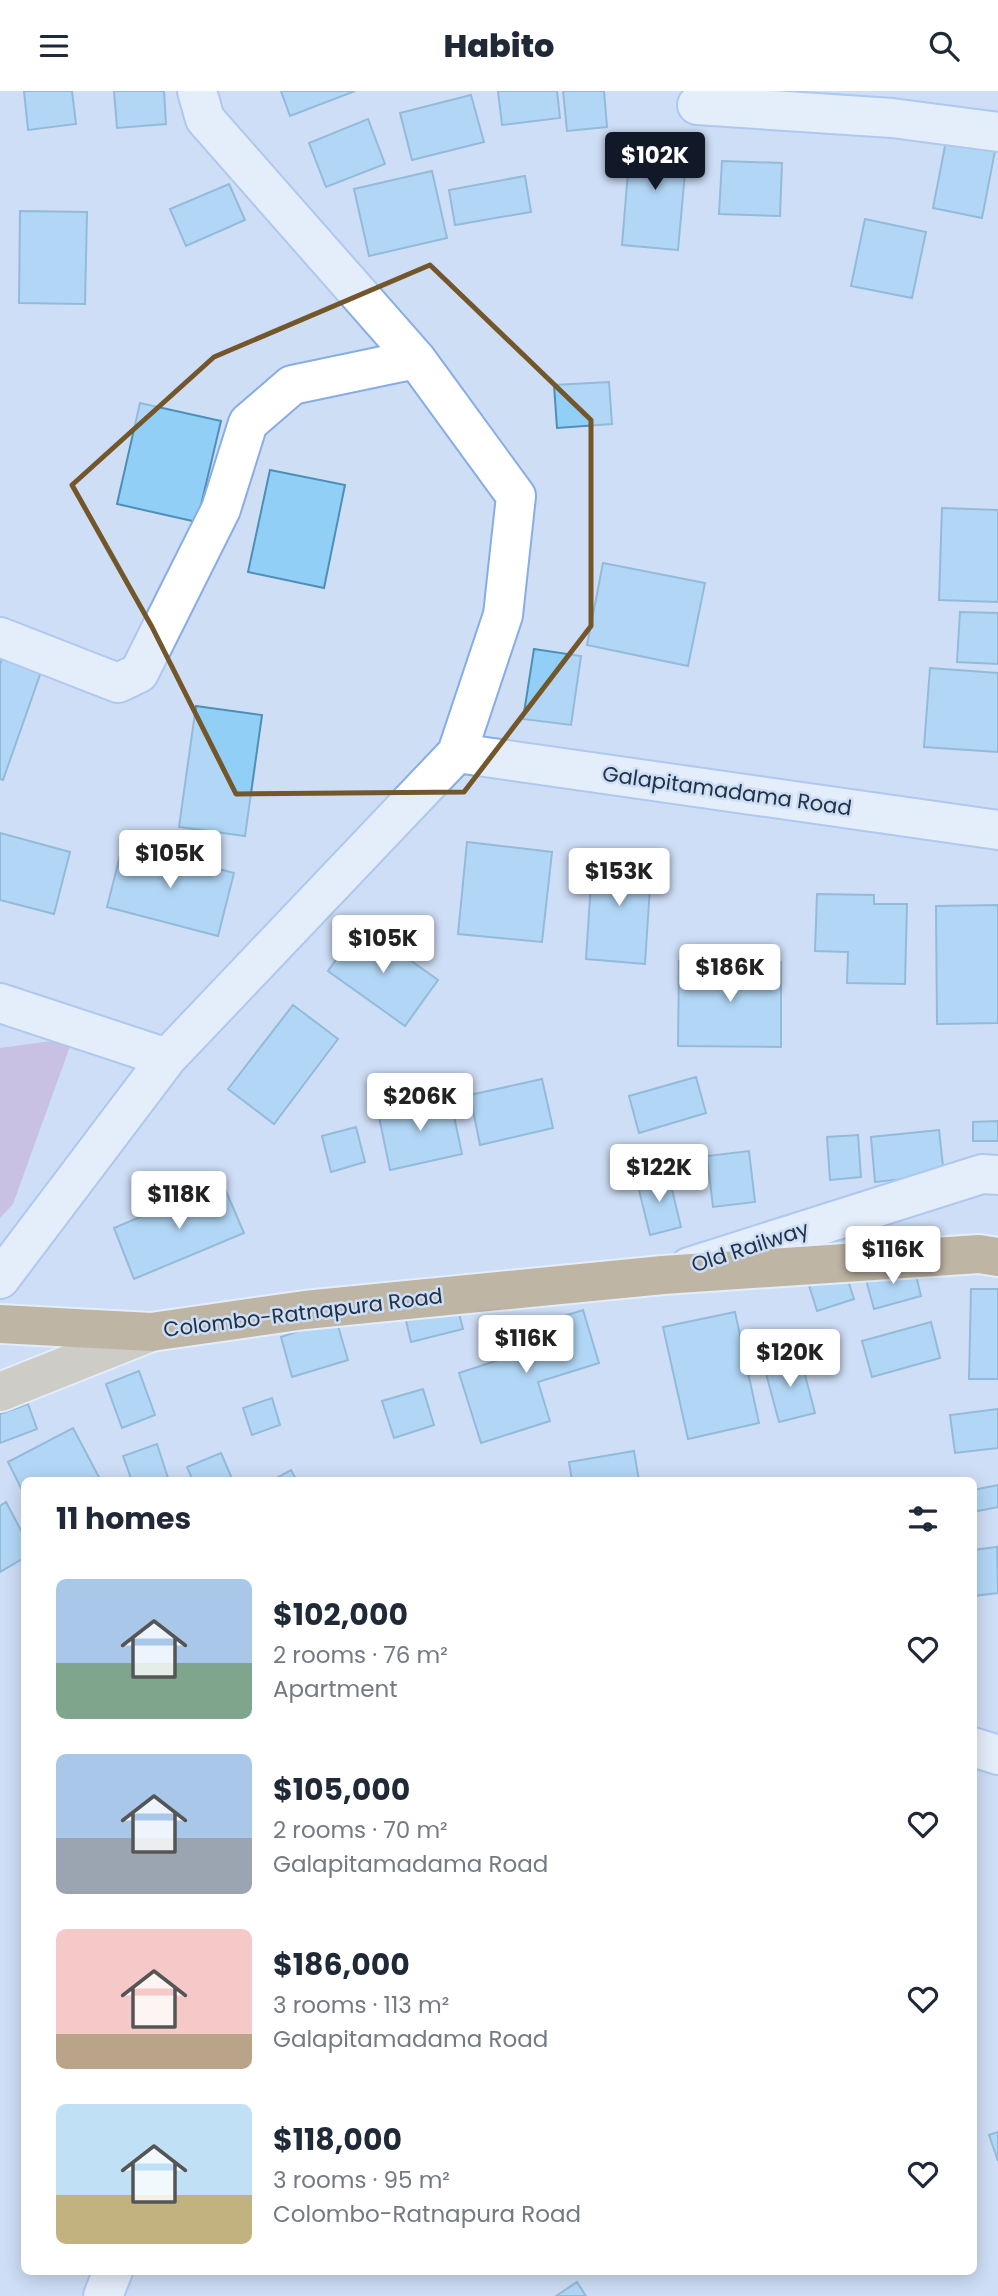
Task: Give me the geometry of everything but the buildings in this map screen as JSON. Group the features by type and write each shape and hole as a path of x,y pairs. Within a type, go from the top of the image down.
{"highway":[{"name":"Colombo-Ratnapura Road","path":"0,1324 152,1332 305,1310 663,1275 979,1254 998,1257"}],"main road":[{"path":"0,1392 152,1332"}],"street":[{"path":"0,1279 167,1058 457,753 503,615 516,496 416,359 205,119 197,91"},
{"path":"697,105 892,118 998,132"},
{"path":"0,637 118,683 139,673 221,509 248,423 292,386 416,359"},
{"name":"Galapitamadama Road","path":"457,753 998,830"},
{"path":"0,1003 167,1058"},
{"name":"Old Railway","path":"663,1275 982,1174 998,1175"},
{"path":"977,1748 998,1755"},
{"path":"103,2296 111,2275"}],"highlighted area":[{"path":"430,265 591,420 591,626 464,792 236,794 152,627 72,485 214,357"}],"shaded area":[{"path":"73,1038 13,1204 0,1218 0,1048"}]}
